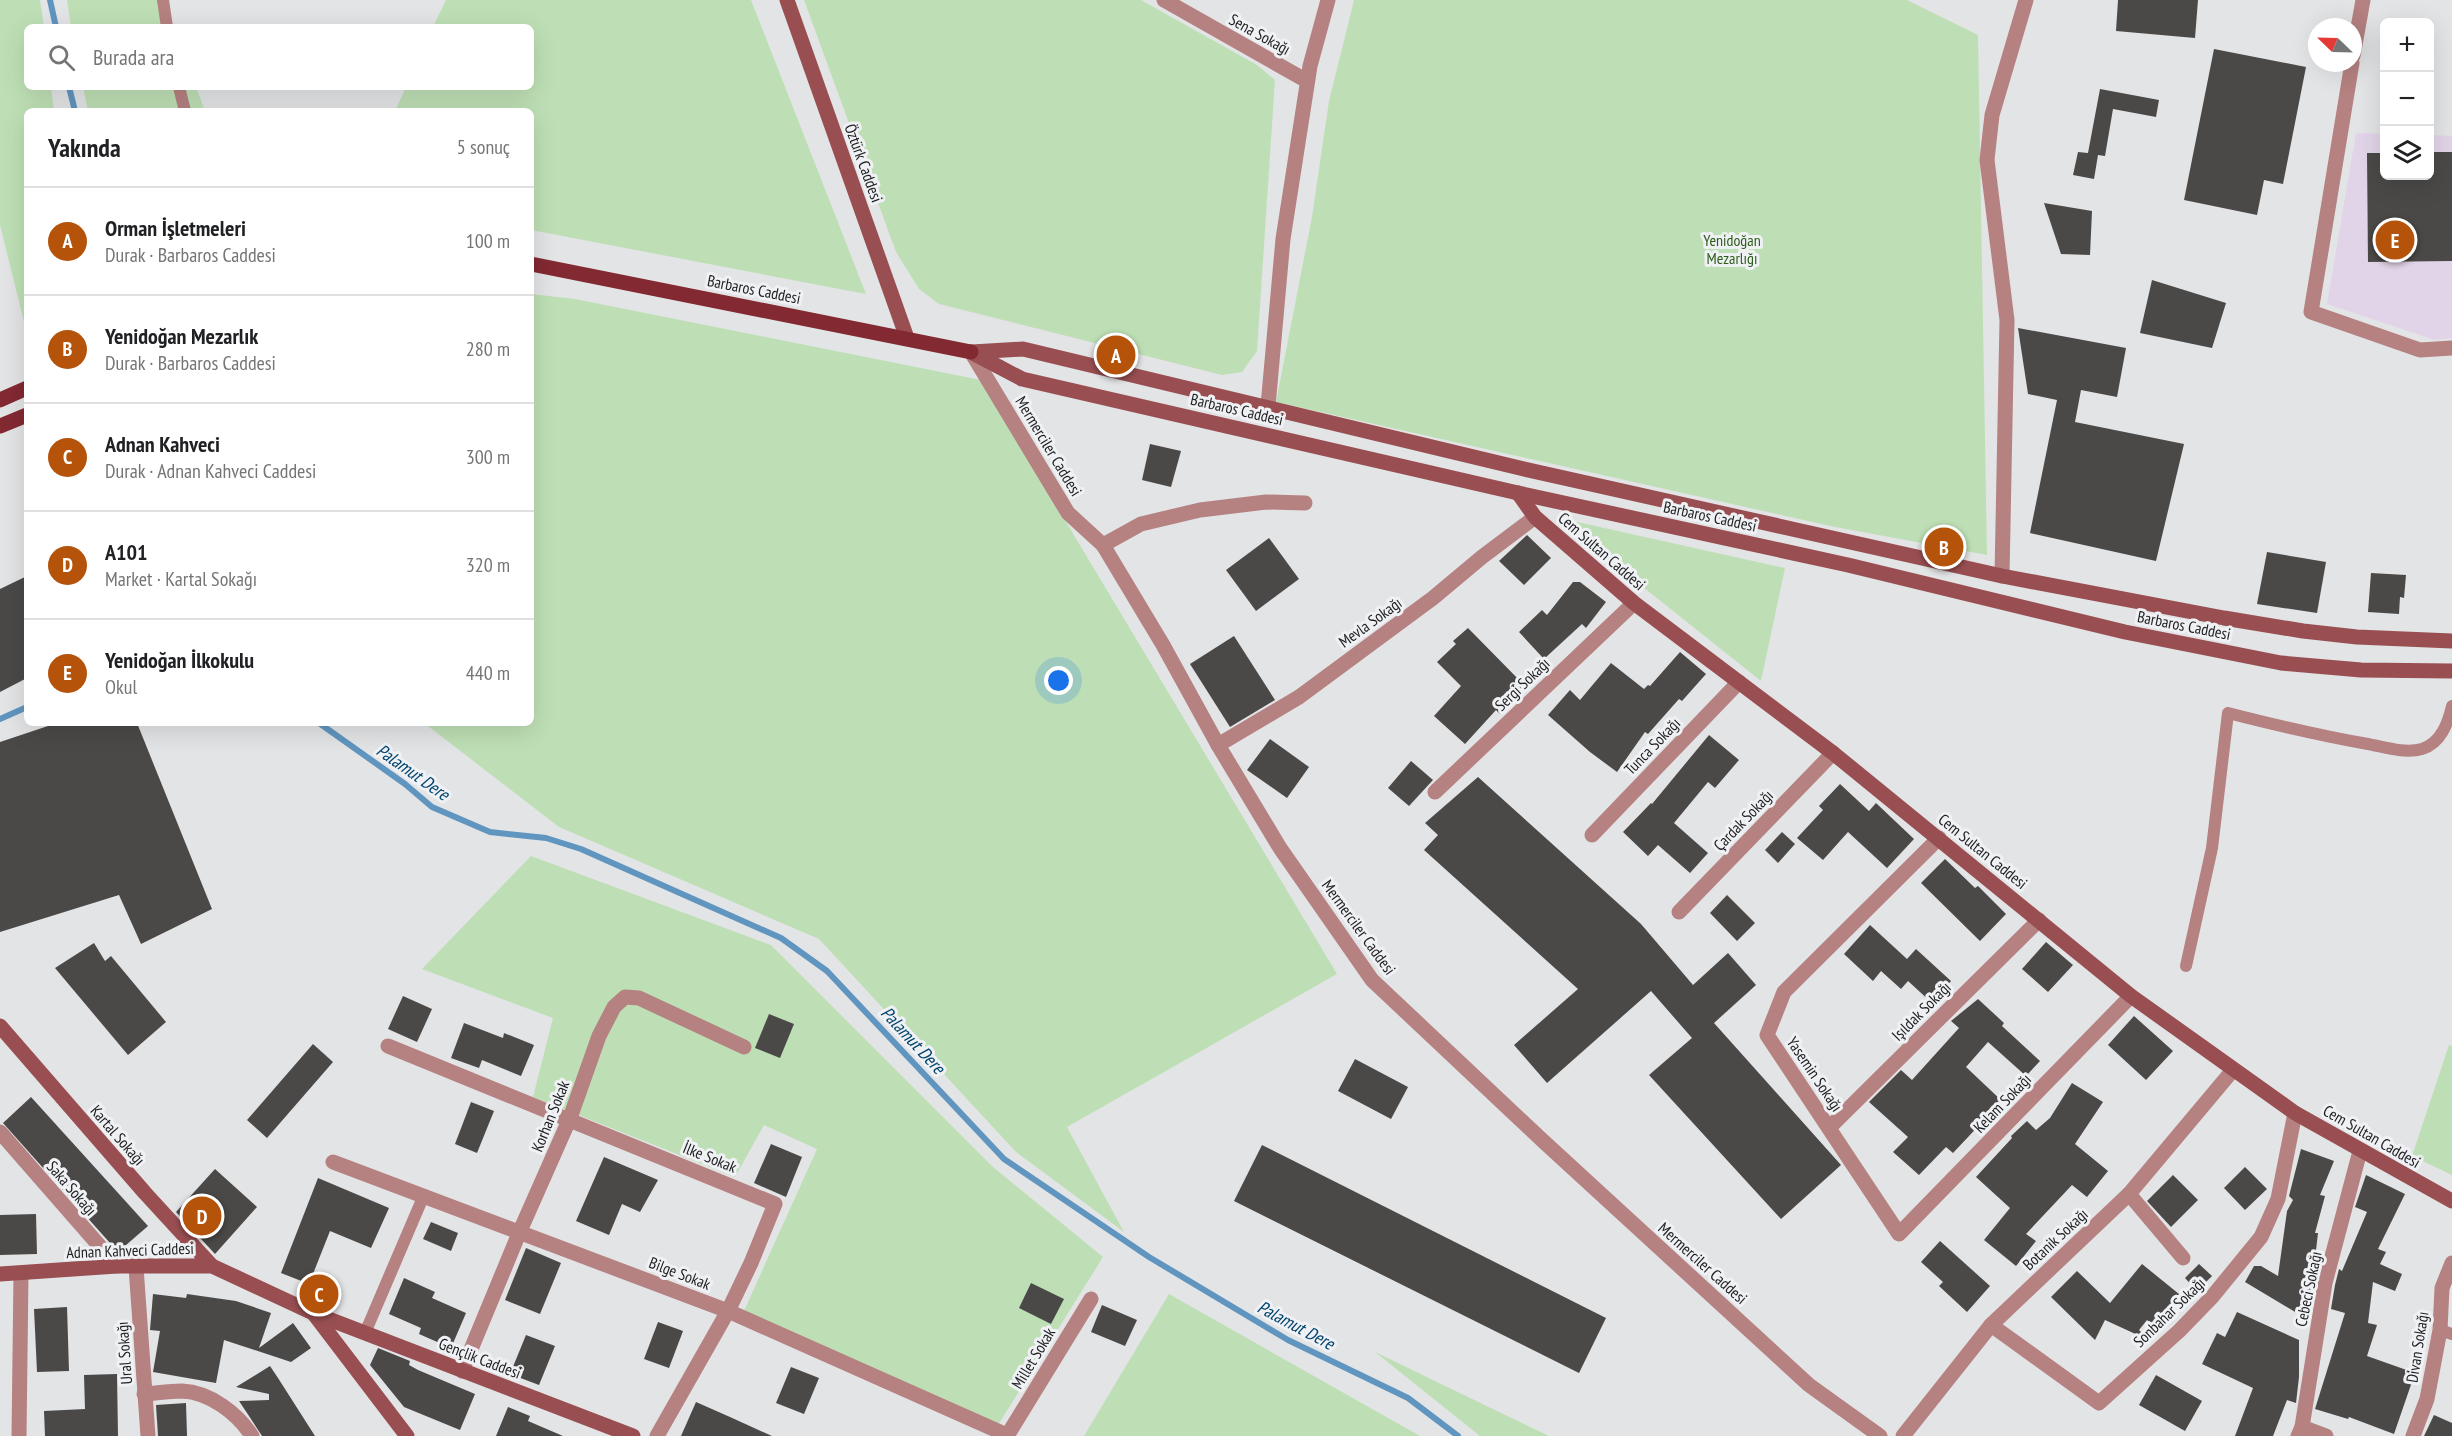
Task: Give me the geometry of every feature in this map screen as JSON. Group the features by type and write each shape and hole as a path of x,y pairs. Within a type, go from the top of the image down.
{"main road":[{"name":"Öztürk Caddesi","path":"787,0 907,338"},
{"name":"Barbaros Caddesi","path":"534,265 971,352 1022,379 1518,493 1848,565 2125,632 2270,660 2361,670 2452,670"},
{"name":"Barbaros Caddesi","path":"971,352 1023,349 1524,469 2002,576 2224,618 2303,630 2357,637 2452,641"},
{"path":"0,400 24,389"},
{"path":"1256,431 1268,406"},
{"path":"0,426 24,416"},
{"path":"1518,493 1524,469"},
{"name":"Cem Sultan Caddesi","path":"1518,493 1535,518 1634,603 1833,753 2131,996 2295,1113 2452,1201"},
{"name":"Kartal Sokağı","path":"0,1026 145,1193 212,1266"},
{"name":"Adnan Kahveci Caddesi","path":"0,1275 117,1266 212,1266 313,1313 407,1436"},
{"name":"Gençlik Caddesi","path":"313,1313 633,1436"}],"street":[{"name":"Sena Sokağı","path":"1164,0 1307,81"},
{"path":"1268,406 1283,240 1307,81 1328,0"},
{"path":"2002,576 2007,320 1987,160 1992,115 2026,0"},
{"path":"2360,18 2363,0"},
{"path":"2351,72 2311,312 2420,350 2452,348"},
{"name":"Mermerciler Caddesi","path":"971,352 1068,513 1103,544 1280,848 1372,980 1809,1385 1880,1436"},
{"path":"1103,544 1141,524 1200,510 1266,502 1305,503"},
{"name":"Mevla Sokağı","path":"1218,745 1299,697 1433,598 1482,556 1535,518"},
{"name":"Sergi Sokağı","path":"1435,792 1634,603"},
{"name":"Tunca Sokağı","path":"1592,835 1739,682"},
{"name":"Çardak Sokağı","path":"1679,912 1833,753"},
{"name":"Yasemin Sokağı","path":"1899,1234 1767,1035 1784,992 1939,838"},
{"name":"Işıldak Sokağı","path":"1830,1127 2039,920"},
{"name":"Kelam Sokağı","path":"1899,1234 2131,996"},
{"name":"Korhan Sokak","path":"462,1371 520,1230 570,1118 599,1036 614,1007 625,997 639,998 744,1047"},
{"name":"İlke Sokak","path":"388,1046 570,1118 775,1204 728,1311 657,1436"},
{"name":"Botanik Sokağı","path":"1903,1436 1990,1325 2128,1194 2233,1070"},
{"name":"Sonbahar Sokağı","path":"1990,1325 2099,1403 2179,1331 2212,1297 2262,1237 2278,1198 2295,1113"},
{"name":"Saka Sokağı","path":"0,1132 117,1266"},
{"name":"Cebeci Sokağı","path":"2300,1432 2325,1283 2360,1150"},
{"name":"Bilge Sokak","path":"333,1162 520,1230 728,1311 1007,1436"},
{"name":"Sonbahar Sokağı","path":"2128,1194 2183,1258"},
{"name":"Divan Sokağı","path":"2413,1436 2427,1399 2446,1332 2442,1288 2452,1263"},
{"name":"Ural Sokağı","path":"136,1267 148,1436"},
{"path":"19,1436 21,1274"},
{"name":"Millet Sokak","path":"1007,1436 1090,1299"},
{"path":"144,1394 185,1391 216,1401 244,1423 252,1436"},
{"path":"2300,1432 2326,1436"}],"lane":[{"path":"163,0 167,24"},
{"path":"180,90 184,108"},
{"path":"2186,966 2212,848 2228,713 2314,735 2394,749 2414,750 2429,746 2447,727 2452,706"},
{"path":"365,1333 424,1195"}],"shaded area":[{"path":"2356,133 2380,134 2380,180 2434,180 2434,135 2452,136 2452,338 2435,340 2327,304"}],"green space":[{"path":"0,0 40,0 44,24 24,24 24,90 51,90 54,108 24,108 24,322 0,225"},
{"path":"67,0 164,0 173,24 71,24"},
{"path":"446,0 751,0 866,294 534,231 534,108 396,108 405,90 534,90 534,24 434,24"},
{"path":"804,0 1141,0 1257,65 1275,80 1257,351 1242,372 1222,375 939,304 919,289 896,252"},
{"name":"Yenidoğan Mezarlığı","path":"1354,0 1907,0 1978,35 1987,555 1835,527 1276,402 1312,217 1329,101"},
{"path":"84,90 197,90 204,108 87,108"},
{"path":"534,294 575,299 981,380 1337,974 1067,1127 1124,1232 1016,1152 819,939 559,827 428,726 534,726"},
{"path":"1555,517 1785,568 1761,681"},
{"path":"531,856 771,945 993,1167 1103,1257 998,1425 744,1311 817,1149 764,1125 735,1177 533,1097 553,1018 422,969"},
{"path":"2449,1045 2452,1046 2452,1175 2412,1156"},
{"path":"1169,1294 1420,1436 1084,1436"},
{"path":"1375,1352 1549,1436 1480,1436"}],"building":[{"path":"2118,0 2198,0 2195,38 2116,31"},
{"path":"2214,49 2306,67 2283,184 2264,180 2257,215 2184,200"},
{"path":"2100,89 2159,100 2156,117 2113,109 2105,156 2098,155 2094,179 2073,175 2078,152 2088,153"},
{"path":"2434,152 2452,152 2452,261 2368,262 2367,153 2380,153 2380,180 2434,180"},
{"path":"2044,203 2092,211 2090,255 2061,254"},
{"path":"2152,280 2226,303 2212,348 2140,333"},
{"path":"2018,328 2126,348 2117,397 2081,390 2075,422 2184,444 2156,561 2030,533 2057,400 2028,394"},
{"path":"1150,444 1181,451 1171,487 1142,480"},
{"path":"1527,535 1551,558 1524,585 1499,561"},
{"path":"1269,538 1299,579 1256,611 1226,570"},
{"path":"2267,552 2326,562 2317,613 2257,604"},
{"path":"2371,573 2406,575 2404,598 2400,597 2399,614 2368,612"},
{"path":"24,577 24,680 0,692 0,589"},
{"path":"1573,582 1580,582 1606,602 1586,628 1582,624 1544,659 1519,632 1542,610 1547,615"},
{"path":"1468,628 1526,687 1500,714 1496,710 1465,744 1434,716 1461,686 1437,662 1456,644 1453,641"},
{"path":"1234,636 1275,700 1230,727 1190,664"},
{"path":"1680,652 1706,674 1682,701 1679,699 1648,734 1645,732 1617,772 1548,715 1570,690 1580,700 1611,663 1644,689 1650,686"},
{"path":"48,726 138,726 212,909 141,944 119,895 0,932 0,742"},
{"path":"1709,735 1739,760 1715,788 1708,782 1674,823 1708,853 1690,873 1658,845 1648,856 1623,832 1652,804"},
{"path":"1270,739 1309,767 1287,798 1247,770"},
{"path":"1411,761 1433,780 1409,806 1388,788"},
{"path":"1478,777 1641,924 1693,985 1728,953 1756,985 1714,1023 1841,1165 1781,1219 1649,1075 1692,1038 1651,991 1547,1083 1514,1045 1578,989 1424,850 1438,835 1425,823"},
{"path":"1840,784 1869,811 1876,803 1914,839 1887,868 1848,832 1823,860 1797,838 1823,810 1819,806"},
{"path":"1782,832 1795,844 1778,863 1765,850"},
{"path":"1945,859 1975,888 1978,886 2006,914 1980,941 1921,883"},
{"path":"1727,895 1755,923 1737,941 1710,913"},
{"path":"1870,925 1907,959 1916,949 1951,981 1932,1003 1908,981 1901,989 1881,971 1873,981 1844,954"},
{"path":"2046,942 2073,965 2048,992 2022,969"},
{"path":"94,943 105,961 111,956 166,1022 128,1055 55,968"},
{"path":"403,996 432,1009 417,1042 388,1029"},
{"path":"1978,999 2004,1023 2002,1026 2040,1061 2026,1076 1988,1042 1966,1067 2002,1101 1953,1153 1946,1147 1919,1175 1893,1152 1908,1137 1869,1102 1901,1070 1912,1080 1959,1028 1951,1021"},
{"path":"769,1014 794,1024 780,1058 755,1048"},
{"path":"2134,1016 2173,1051 2146,1080 2108,1045"},
{"path":"464,1023 503,1038 504,1033 534,1045 521,1076 482,1060 479,1068 451,1058"},
{"path":"313,1044 333,1062 267,1138 247,1120"},
{"path":"1355,1059 1408,1087 1391,1119 1338,1091"},
{"path":"2072,1083 2103,1102 2075,1144 2108,1171 2087,1197 2072,1185 2026,1234 2036,1241 2016,1266 1984,1240 2010,1208 1976,1177 2027,1121 2036,1130 2050,1118"},
{"path":"31,1097 148,1226 118,1252 3,1123"},
{"path":"471,1102 494,1111 477,1153 455,1144"},
{"path":"771,1144 802,1157 786,1197 754,1183"},
{"path":"1262,1145 1606,1318 1579,1373 1234,1201"},
{"path":"2301,1149 2334,1161 2320,1195 2325,1196 2315,1233 2318,1233 2315,1259 2321,1262 2312,1304 2309,1303 2307,1319 2245,1282 2254,1266 2261,1266 2278,1276 2287,1211 2293,1200 2289,1196"},
{"path":"604,1157 658,1180 640,1212 622,1204 609,1235 576,1221"},
{"path":"2245,1167 2267,1189 2245,1210 2224,1188"},
{"path":"215,1169 257,1207 215,1254 176,1212"},
{"path":"2173,1175 2198,1200 2171,1227 2147,1201"},
{"path":"2366,1175 2405,1194 2378,1249 2386,1252 2380,1264 2402,1274 2395,1291 2373,1282 2368,1323 2377,1325 2367,1356 2415,1373 2394,1434 2349,1417 2348,1419 2315,1409 2345,1313 2331,1309 2339,1269 2342,1271 2367,1212 2355,1207"},
{"path":"318,1178 389,1208 371,1248 330,1231 309,1284 281,1273"},
{"path":"36,1214 37,1254 0,1255 0,1215"},
{"path":"431,1222 458,1233 451,1251 423,1239"},
{"path":"1940,1241 1990,1286 1967,1312 1939,1286 1943,1282 1921,1262"},
{"path":"526,1248 561,1263 540,1314 505,1300"},
{"path":"2142,1264 2179,1294 2154,1326 2147,1320 2139,1330 2144,1335 2142,1337 2105,1320 2095,1340 2051,1297 2077,1271 2110,1303"},
{"path":"2199,1264 2212,1276 2197,1291 2185,1278"},
{"path":"404,1278 435,1292 432,1298 466,1313 451,1348 419,1334 421,1328 389,1314"},
{"path":"1031,1283 1064,1299 1051,1324 1019,1308"},
{"path":"153,1294 186,1298 187,1294 236,1301 271,1313 259,1348 293,1323 311,1348 291,1362 224,1340 216,1383 153,1372 160,1331 150,1330"},
{"path":"1102,1305 1137,1320 1125,1346 1091,1332"},
{"path":"67,1307 69,1371 37,1372 34,1309"},
{"path":"2237,1312 2299,1340 2296,1403 2287,1400 2273,1436 2235,1436 2253,1388 2202,1364 2217,1333 2225,1337"},
{"path":"658,1322 683,1331 669,1368 644,1359"},
{"path":"526,1335 555,1346 539,1385 510,1374"},
{"path":"378,1348 410,1361 409,1365 418,1370 475,1394 460,1430 404,1407 370,1365"},
{"path":"270,1366 315,1436 262,1436 239,1401 269,1400 269,1394 236,1387"},
{"path":"791,1367 819,1378 804,1414 776,1403"},
{"path":"117,1374 118,1436 45,1436 44,1411 85,1409 84,1375"},
{"path":"2156,1375 2202,1401 2185,1431 2139,1405"},
{"path":"696,1402 730,1417 772,1436 681,1436"},
{"path":"186,1403 187,1436 158,1436 156,1405"},
{"path":"508,1407 530,1416 528,1421 563,1436 496,1436"},
{"path":"2434,1415 2452,1423 2452,1436 2424,1436"}],"waterway":[{"path":"50,0 55,24"},
{"path":"70,90 74,108"},
{"path":"0,719 24,708"},
{"name":"Palamut Dere","path":"323,726 405,784 432,807 490,832 546,838 581,849 781,938 827,971 1004,1159 1149,1257 1288,1340 1408,1398 1458,1436"}],"place":[{"name":"Yenidoğan İlkokulu","path":"2395,240"},
{"name":"Orman İşletmeleri","path":"1116,355"},
{"name":"Yenidoğan Mezarlık","path":"1944,547"},
{"name":"A101","path":"202,1216"},
{"name":"Adnan Kahveci","path":"319,1294"}]}
